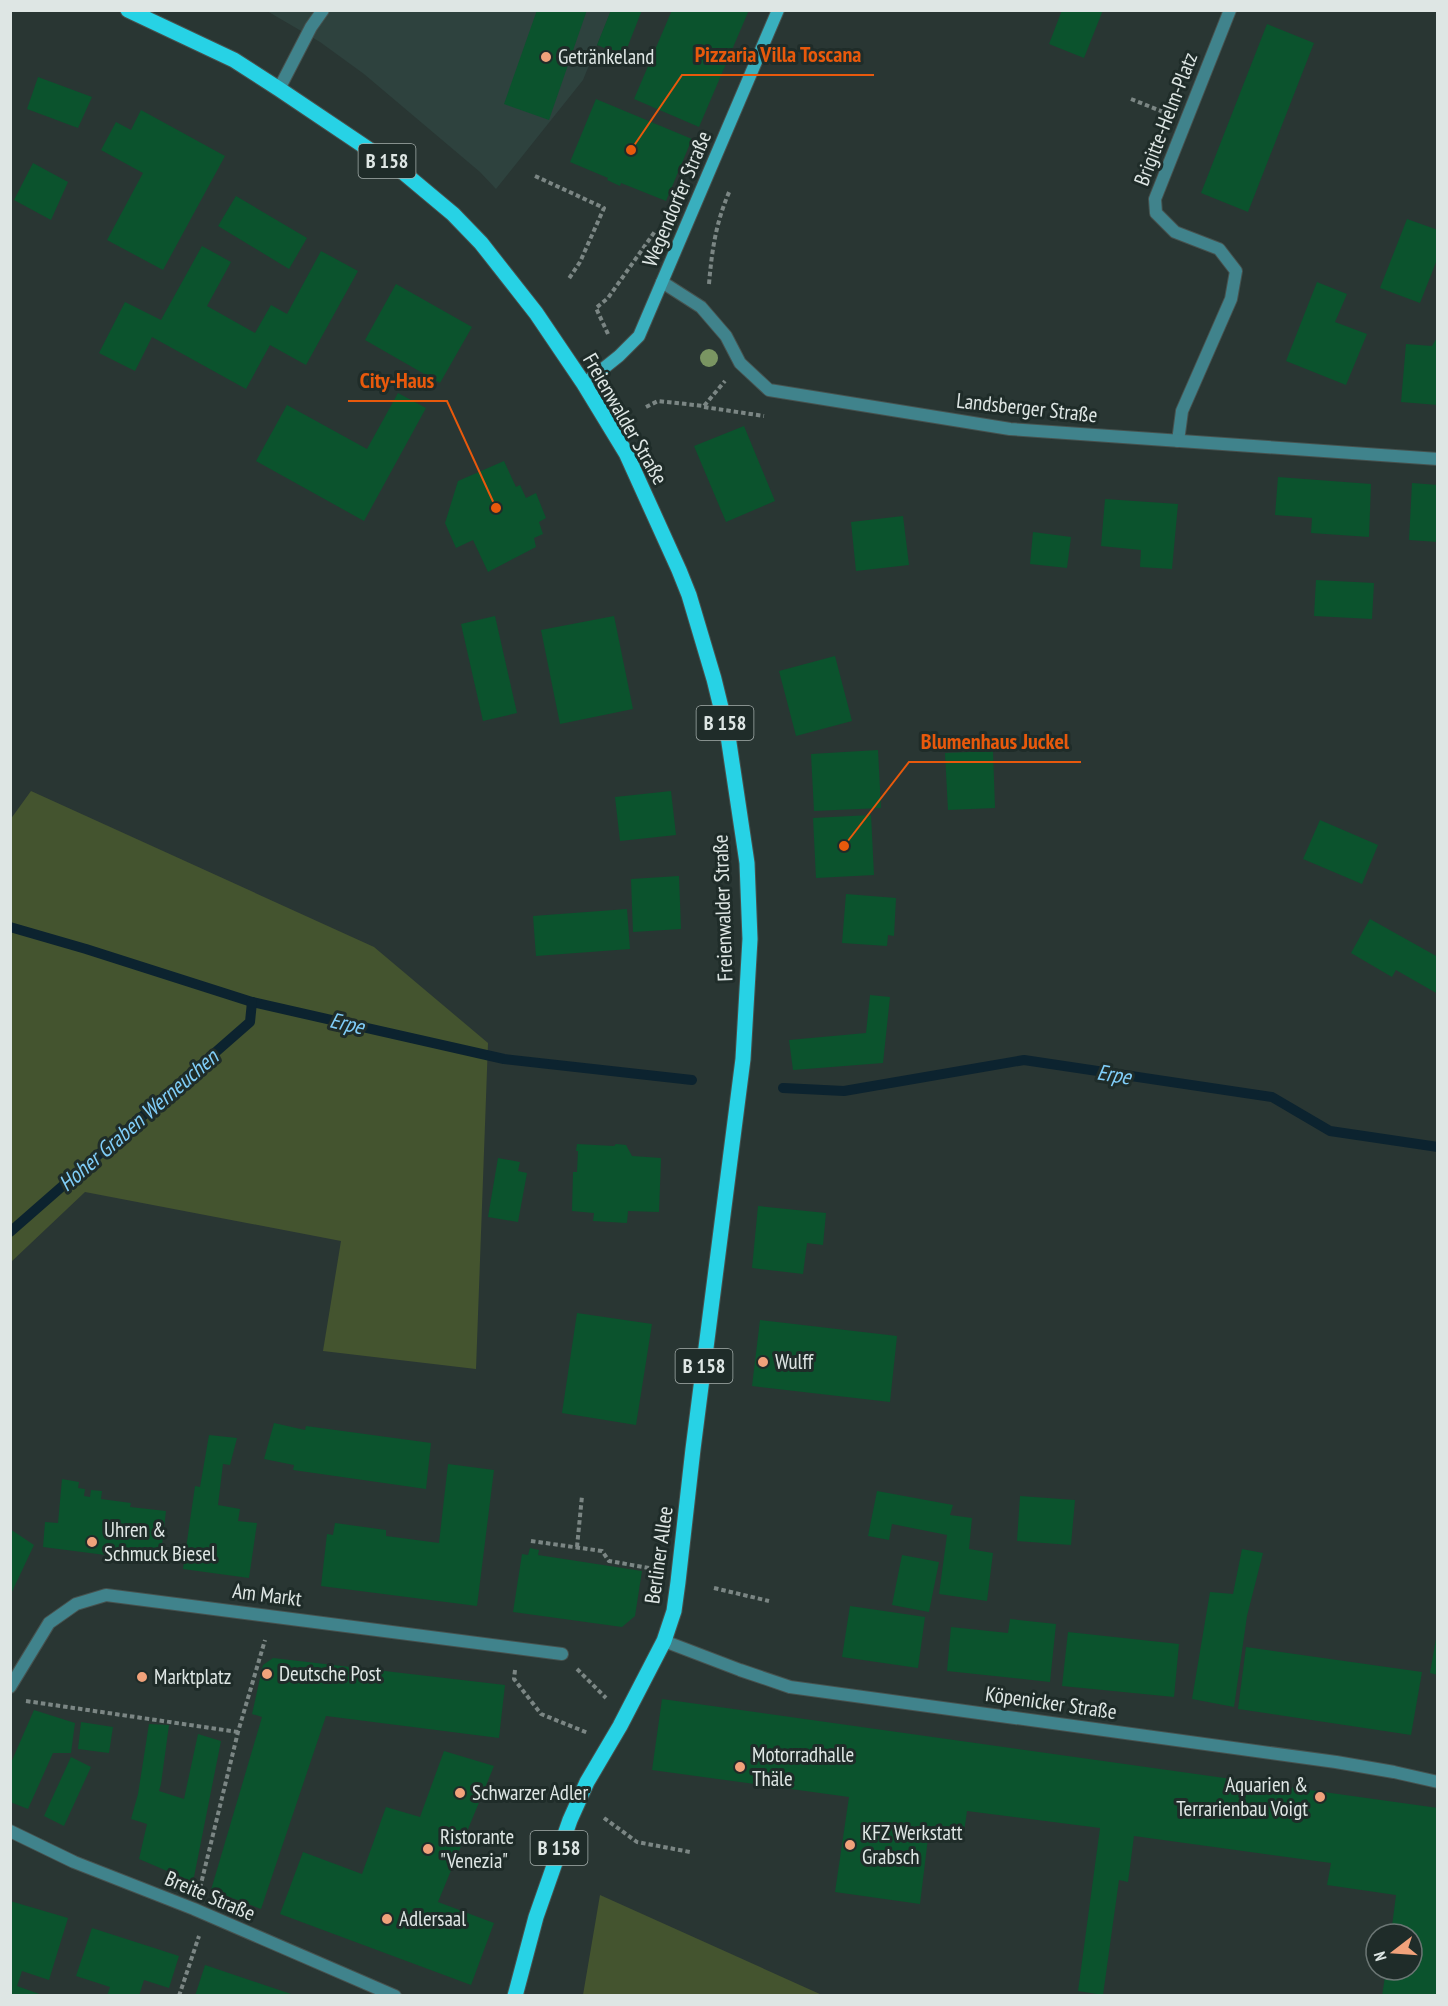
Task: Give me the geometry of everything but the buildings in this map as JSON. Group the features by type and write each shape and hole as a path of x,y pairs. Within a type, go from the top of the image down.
{"main road":[{"name":"Freienwalder Straße","path":"128,10 234,60 404,173 453,214 481,243 536,313 584,384 626,453 679,570 714,678 728,736 747,863 750,939 739,1090"},
{"name":"Wegendorfer Straße","path":"584,384 620,356 639,336 778,10"},
{"name":"Berliner Allee","path":"515,1995 536,1917 570,1820 587,1782 620,1726 664,1641 674,1611 739,1090"}],"street":[{"path":"279,89 300,47 323,10"},
{"name":"Brigitte-Helm-Platz","path":"1179,441 1182,411 1231,299 1236,271 1219,249 1175,232 1156,213 1155,199 1230,10"},
{"name":"Landsberger Straße","path":"662,282 701,308 726,336 740,363 769,390 1010,429 1437,459"},
{"name":"Am Markt","path":"10,1687 49,1623 76,1604 106,1595 562,1654"},
{"name":"Köpenicker Straße","path":"664,1641 790,1687 1336,1762 1437,1782"},
{"name":"Breite Straße","path":"10,1831 74,1862 194,1909 395,1995"}],"path":[{"path":"1131,99 1185,121"},
{"path":"535,176 604,208 580,262 568,280"},
{"path":"701,308 709,289 712,247 720,213 734,181"},
{"path":"620,356 596,308 608,298 655,232 660,221"},
{"path":"704,406 740,363"},
{"path":"646,407 658,401 764,416"},
{"path":"577,1547 582,1496"},
{"path":"531,1541 602,1551 609,1561 649,1568"},
{"path":"714,1588 769,1601"},
{"path":"194,1909 238,1732 272,1616"},
{"path":"517,1648 514,1679 541,1714 588,1733"},
{"path":"562,1654 606,1698"},
{"path":"20,1701 238,1732"},
{"path":"604,1818 637,1842 690,1852"},
{"path":"180,1995 206,1915"}],"shaded area":[{"path":"267,11 611,11 583,80 496,189 480,172 364,74 320,42"}],"green space":[{"path":"31,791 374,947 488,1043 476,1369 323,1351 341,1241 85,1192 11,1262 10,820"},
{"path":"600,1895 822,1995 583,1995"}],"waterway":[{"name":"Erpe","path":"10,927 252,1002 504,1059 692,1080"},
{"name":"Hoher Graben Werneuchen","path":"10,1232 250,1022 252,1002"},
{"name":"Erpe","path":"783,1088 844,1091 1024,1060 1272,1097 1330,1131 1438,1147"}],"place":[{"name":"Getränkeland","path":"546,57"},
{"name":"Pizzaria Villa Toscana","path":"631,150"},
{"name":"City-Haus","path":"496,508"},
{"name":"Blumenhaus Juckel","path":"844,846"},
{"name":"Wulff","path":"763,1362"},
{"name":"Uhren & Schmuck Biesel","path":"92,1542"},
{"name":"Deutsche Post","path":"267,1674"},
{"name":"Marktplatz","path":"142,1677"},
{"name":"Motorradhalle Thäle","path":"740,1767"},
{"name":"Schwarzer Adler","path":"460,1793"},
{"name":"Aquarien & Terrarienbau Voigt","path":"1320,1797"},
{"name":"KFZ Werkstatt Grabsch","path":"850,1845"},
{"name":"Ristorante \"Venezia\"","path":"428,1849"},
{"name":"Adlersaal","path":"387,1919"}]}
